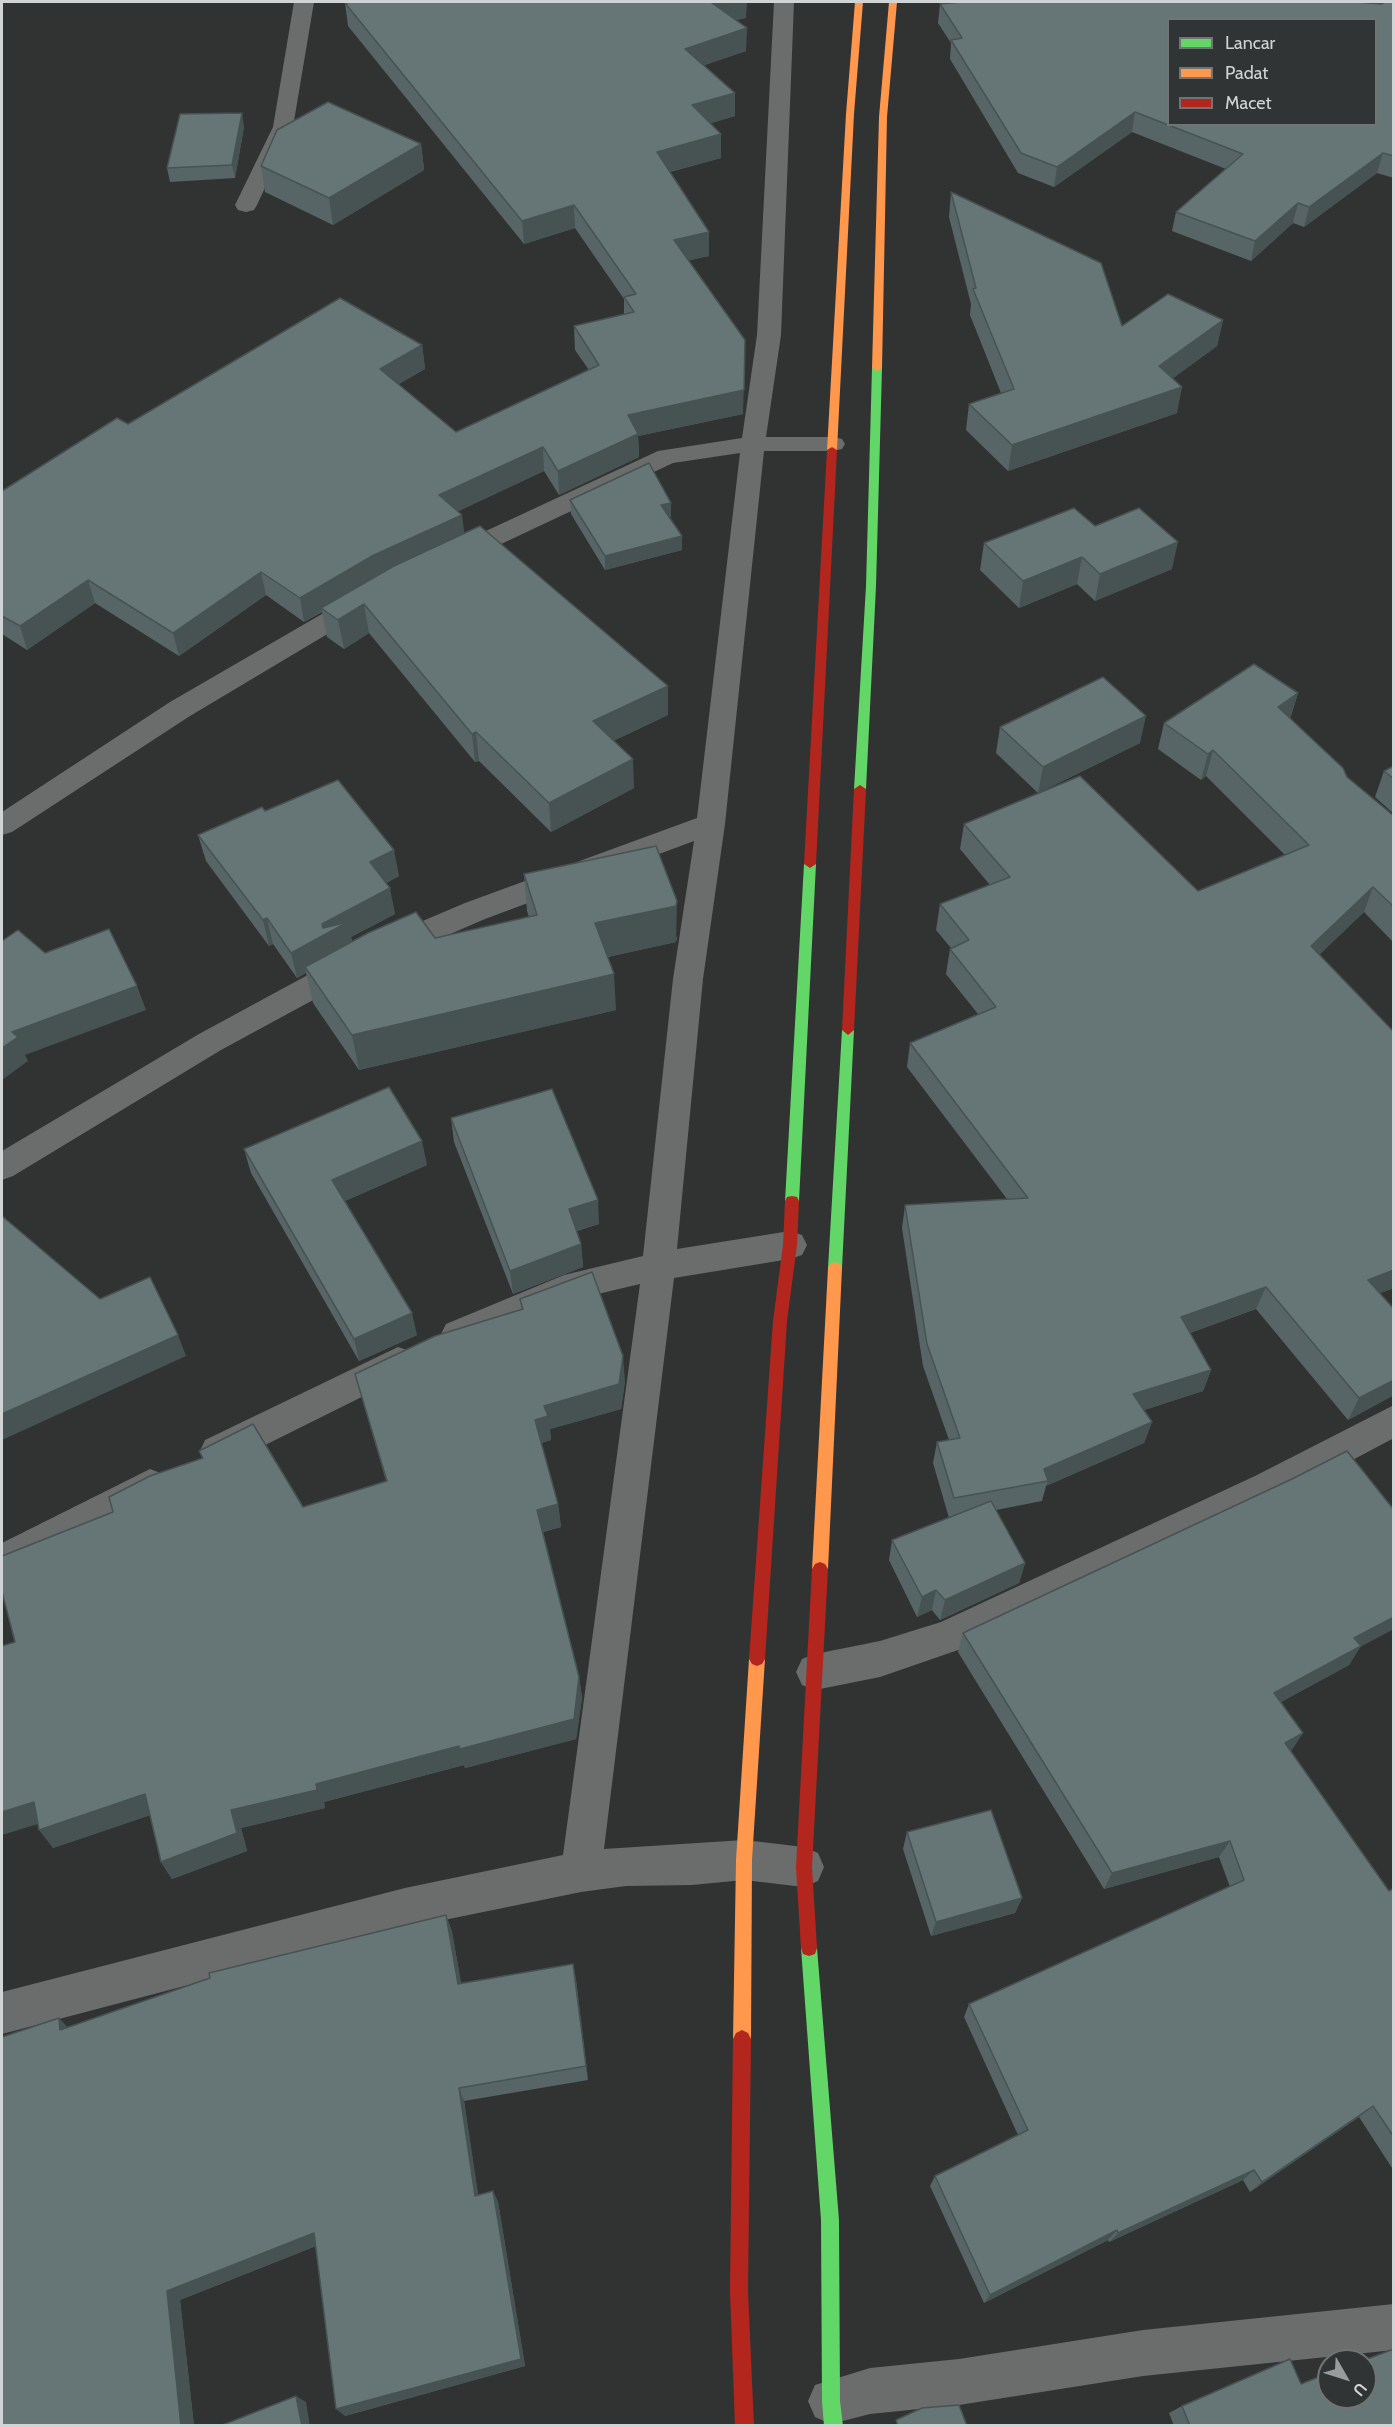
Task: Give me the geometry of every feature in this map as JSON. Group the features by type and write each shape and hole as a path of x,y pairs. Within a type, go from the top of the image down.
{"main road":[{"path":"845,2406 812,2007 804,1867 829,1669 838,1094 871,586 879,272 859,2"},
{"path":"745,2426 739,2291 744,1860 780,1321 790,1245 802,1092 823,444 842,272 867,115 893,2"},
{"path":"842,272 879,272"}],"street":[{"path":"246,205 283,127 289,103 304,2"},
{"path":"581,1872 660,1266 688,979 711,824 759,445 770,335 784,2"},
{"path":"430,567 667,456 759,445 823,444"},
{"path":"2,825 180,709 378,592"},
{"path":"2,1167 210,1042 363,959 485,907 711,824"},
{"path":"2,1561 323,1397 470,1329 576,1284 660,1266 790,1245"},
{"path":"829,1669 880,1659 948,1637 1268,1487 1394,1420"},
{"path":"2,2013 405,1908 581,1872 626,1866 692,1865 744,1860 804,1867"},
{"path":"845,2406 959,2382 1143,2353 1394,2327"}],"building":[{"path":"720,2 712,3 747,28 685,49 735,93 692,105 721,134 657,152 709,232 674,240 745,340 744,390 628,415 638,434 558,471 543,447 439,495 462,515 374,555 300,598 261,572 173,633 88,580 20,626 2,616 2,491 117,418 128,424 340,298 422,345 380,369 456,432 599,365 574,326 634,312 624,297 636,294 574,205 522,221 345,3"},
{"path":"961,2 1357,2 1382,4 1394,2 1394,156 1383,153 1309,207 1298,203 1255,241 1176,212 1243,154 1171,126 1377,126 1377,18 1167,18 1167,124 1135,112 1057,167 1021,153 951,40 962,38 940,4"},
{"path":"328,102 421,144 329,198 261,166 277,130"},
{"path":"242,113 232,165 167,168 180,114"},
{"path":"951,192 1101,263 1122,326 1168,294 1223,320 1159,366 1182,387 1012,445 969,404 1014,389 973,289 976,288"},
{"path":"649,463 671,503 661,505 682,536 605,556 570,500"},
{"path":"1074,508 1095,526 1139,508 1178,542 1100,574 1082,557 1023,581 984,543"},
{"path":"480,526 668,686 593,721 633,759 549,803 476,732 472,734 364,604 338,620 321,608 394,566"},
{"path":"1254,664 1298,693 1278,707 1343,768 1347,777 1394,816 1394,907 1373,887 1311,946 1394,1032 1394,1270 1368,1280 1394,1309 1394,1380 1359,1398 1266,1287 1181,1317 1211,1370 1133,1394 1152,1422 1044,1469 1048,1481 954,1498 937,1442 960,1438 927,1344 905,1205 1028,1198 910,1043 996,1007 950,949 969,940 940,904 1010,877 964,824 1080,776 1198,891 1309,845 1213,750 1208,754 1164,723"},
{"path":"1103,677 1146,716 1043,767 1000,727"},
{"path":"1394,766 1394,779 1384,771"},
{"path":"338,780 394,850 370,862 390,888 322,924 323,928 348,922 291,953 267,918 263,920 198,835 262,807 265,811"},
{"path":"656,846 677,901 676,906 595,923 614,974 352,1035 305,967 368,933 416,912 435,938 537,915 524,874"},
{"path":"109,929 137,986 12,1032 18,1037 2,1048 2,941 18,930 45,953"},
{"path":"389,1087 422,1141 332,1180 412,1313 354,1339 244,1149"},
{"path":"552,1089 598,1200 569,1209 581,1244 510,1271 451,1118"},
{"path":"2,1216 100,1299 150,1277 178,1335 2,1414"},
{"path":"592,1272 623,1356 619,1384 544,1406 548,1416 535,1420 558,1504 537,1510 579,1677 574,1719 460,1749 459,1746 316,1784 317,1790 231,1810 237,1833 161,1862 145,1794 39,1830 34,1802 2,1812 2,1646 15,1642 2,1592 2,1556 113,1512 109,1497 150,1476 203,1458 199,1451 253,1424 303,1507 387,1481 355,1374 435,1336 523,1309 520,1299"},
{"path":"1347,1451 1394,1510 1394,1617 1354,1638 1361,1646 1274,1693 1303,1733 1285,1743 1389,1891 1394,1888 1394,2137 1373,2106 1262,2182 1254,2170 1118,2233 1117,2230 990,2295 935,2176 1028,2130 969,2004 1244,1880 1230,1841 1112,1873 963,1633"},
{"path":"991,1501 1025,1563 945,1600 936,1590 922,1597 892,1540"},
{"path":"991,1810 1022,1898 936,1922 907,1832"},
{"path":"446,1915 458,1984 573,1964 586,2066 459,2088 475,2196 493,2191 521,2359 336,2409 314,2233 167,2291 181,2426 2,2426 2,2037 59,2018 60,2030 210,1978 209,1973"},
{"path":"1394,2349 1394,2426 1190,2426 1182,2406 1290,2359 1301,2384 1317,2378 1317,2409 1377,2409 1377,2355"},
{"path":"296,2396 302,2426 220,2426"},
{"path":"959,2405 967,2426 898,2426 896,2420 922,2408"}],"traffic: fast":[{"path":"860,789 871,586 877,368"},
{"path":"792,1201 810,864"},
{"path":"835,1268 848,1030"},
{"path":"809,1948 830,2220 831,2401 834,2426"}],"traffic: slow":[{"path":"832,450 850,114 859,2"},
{"path":"877,368 883,117 893,2"},
{"path":"820,1569 835,1268"},
{"path":"742,2039 744,1860 757,1659"}],"traffic: jam":[{"path":"810,864 832,450"},
{"path":"848,1030 860,789"},
{"path":"757,1659 780,1321 790,1245 792,1201"},
{"path":"809,1948 804,1867 820,1569"},
{"path":"742,2039 739,2291 745,2426"}]}
